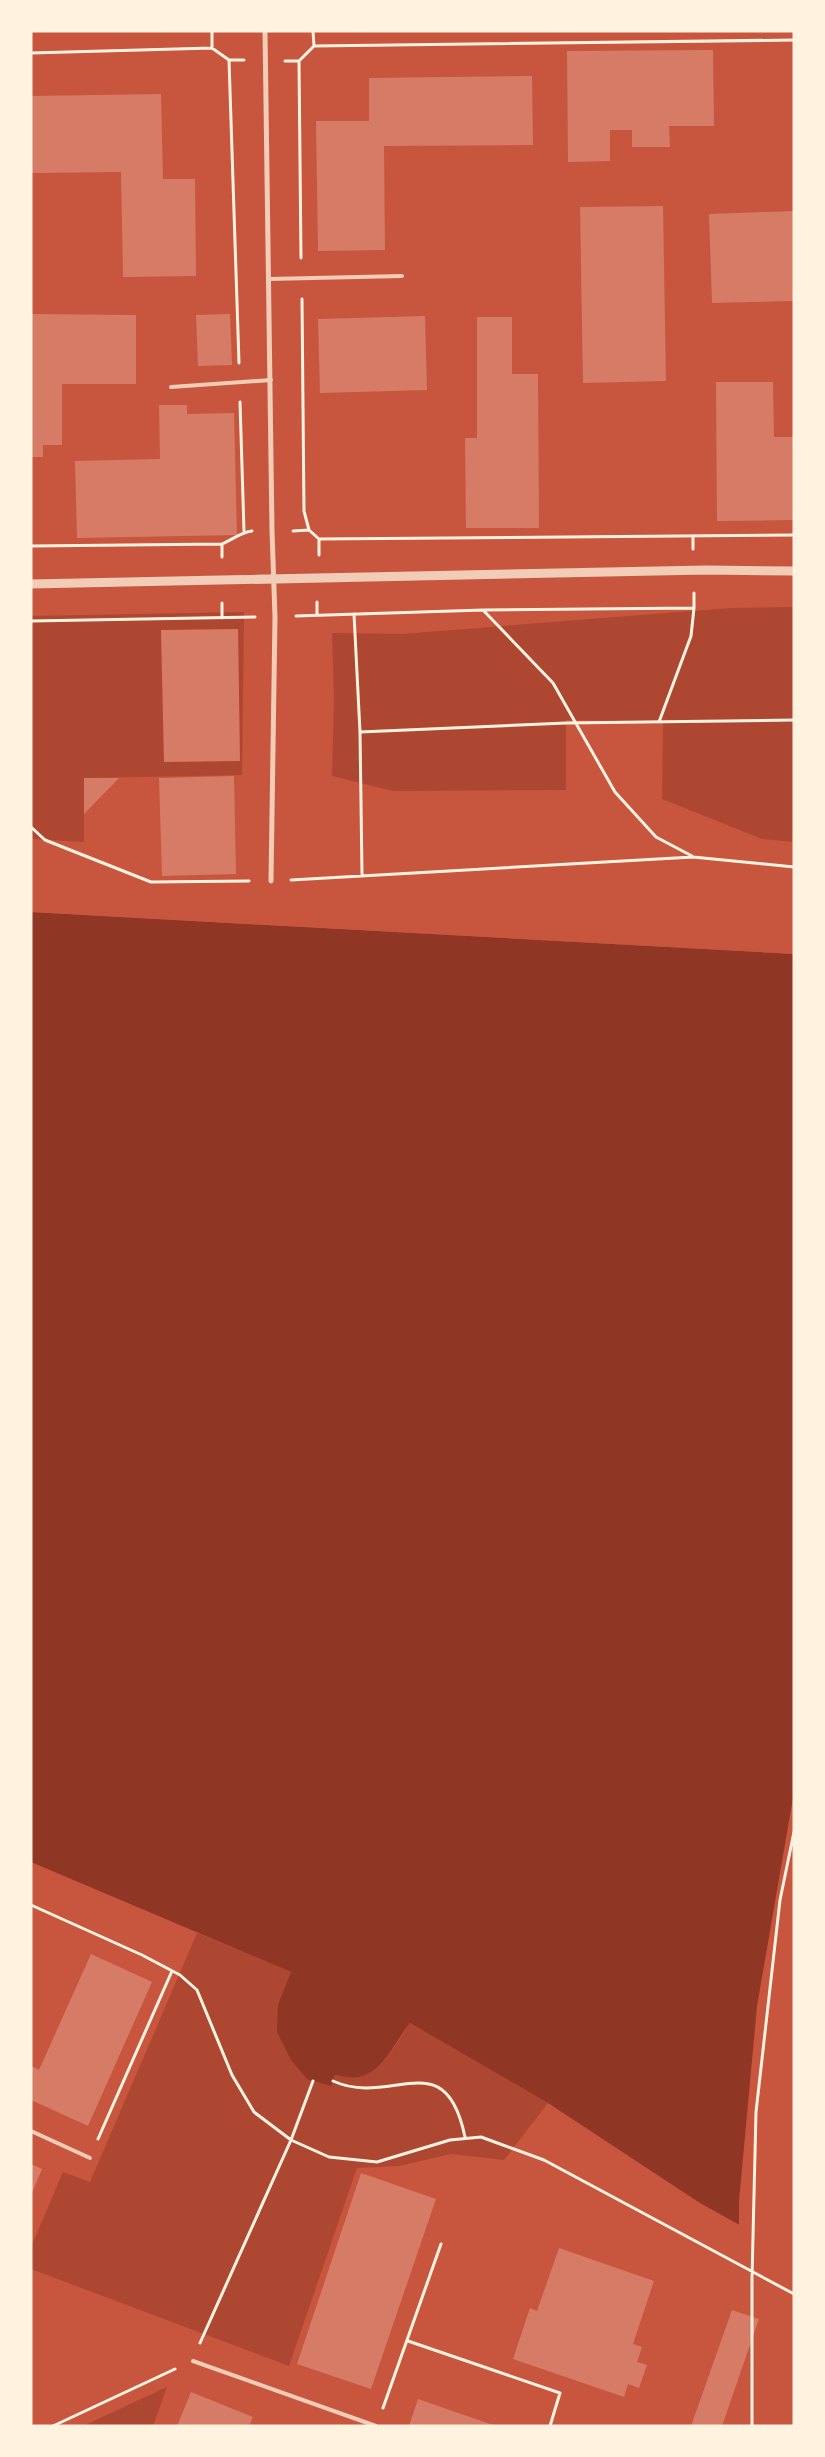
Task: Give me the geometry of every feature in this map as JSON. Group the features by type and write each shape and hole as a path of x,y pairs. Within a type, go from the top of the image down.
{"street":[{"path":"265,31 270,279 272,531 275,580 270,881"},
{"path":"31,584 694,571 792,572"}],"lane":[{"path":"270,279 402,276"},
{"path":"171,387 271,380"},
{"path":"31,2131 90,2158"},
{"path":"193,2360 376,2426"}],"path":[{"path":"212,31 212,48"},
{"path":"313,31 314,46"},
{"path":"794,40 314,46 299,61 304,511 309,530 319,539 794,535"},
{"path":"31,53 212,48 229,60 244,532"},
{"path":"658,722 691,636 694,608 693,537"},
{"path":"31,546 222,544"},
{"path":"693,857 656,837 615,792 553,683 482,610 694,608"},
{"path":"354,614 360,732 362,874"},
{"path":"360,732 577,723 794,720"},
{"path":"31,827 45,840 151,882 270,881 362,874 693,857 794,866"},
{"path":"752,2426 752,2278 756,2112 780,1900 794,1832"},
{"path":"31,1905 172,1971 197,1990 232,2075 254,2112 291,2140 329,2157 377,2162 465,2137 481,2137 544,2160 794,2294"},
{"path":"90,2158 172,1971"},
{"path":"53,2426 193,2360 291,2140 313,2081"},
{"path":"332,2082 346,2087 372,2089 418,2082 440,2087 453,2099 461,2118 465,2137"},
{"path":"376,2426 408,2341 441,2244"},
{"path":"408,2341 560,2393 550,2426"}],"shaded area":[{"path":"794,607 794,842 762,839 662,799 663,722 566,720 566,790 393,791 332,776 334,697 332,633 402,634 730,608"},
{"path":"244,612 242,775 84,778 84,842 31,839 31,616"},
{"path":"31,912 794,954 794,2255 700,2203 548,2103 410,2023 388,2055 368,2074 353,2078 335,2075 331,2086 307,2079 291,2060 277,2032 278,2005 291,1972 31,1862"},
{"path":"197,1933 292,1972 289,1981 333,2081 335,2075 356,2078 368,2074 375,2069 389,2055 410,2023 548,2103 504,2160 451,2154 399,2166 357,2168 289,2366 31,2269 31,2247 63,2172 90,2182"},
{"path":"167,2387 153,2426 83,2426"}],"pier":[{"path":"31,910 794,952 794,954 31,912"},
{"path":"794,1792 794,2257 739,2227 739,2201 757,2006"}],"building":[{"path":"713,50 714,126 669,126 670,147 632,147 632,130 610,130 610,161 568,162 567,51"},
{"path":"532,76 533,145 384,146 385,250 318,251 316,121 369,121 369,78"},
{"path":"161,94 163,179 195,179 196,276 123,277 121,172 31,173 31,96"},
{"path":"663,206 666,381 583,383 580,207"},
{"path":"794,211 794,301 712,303 709,214"},
{"path":"31,314 136,315 136,384 62,384 62,445 43,445 43,457 31,457"},
{"path":"230,314 232,365 198,366 196,315"},
{"path":"425,316 427,390 320,393 318,319"},
{"path":"477,317 512,317 512,374 538,374 539,528 466,528 465,438 477,438"},
{"path":"716,382 773,382 774,437 794,437 794,520 717,521"},
{"path":"159,405 187,405 187,414 234,413 237,535 77,538 75,461 160,459"},
{"path":"238,629 240,761 164,762 161,630"},
{"path":"234,776 236,874 162,876 159,778"},
{"path":"84,778 119,778 84,814"},
{"path":"91,1954 152,1982 88,2126 31,2100 31,2066 39,2070"},
{"path":"31,2164 42,2169 31,2195"},
{"path":"361,2173 436,2199 371,2389 297,2364"},
{"path":"559,2248 654,2281 633,2344 642,2347 637,2362 647,2365 639,2388 628,2384 624,2397 513,2359 530,2308 537,2311"},
{"path":"732,2310 759,2319 722,2426 691,2426"},
{"path":"191,2392 253,2417 249,2426 177,2426"},
{"path":"418,2399 493,2425 493,2426 409,2426"}]}
